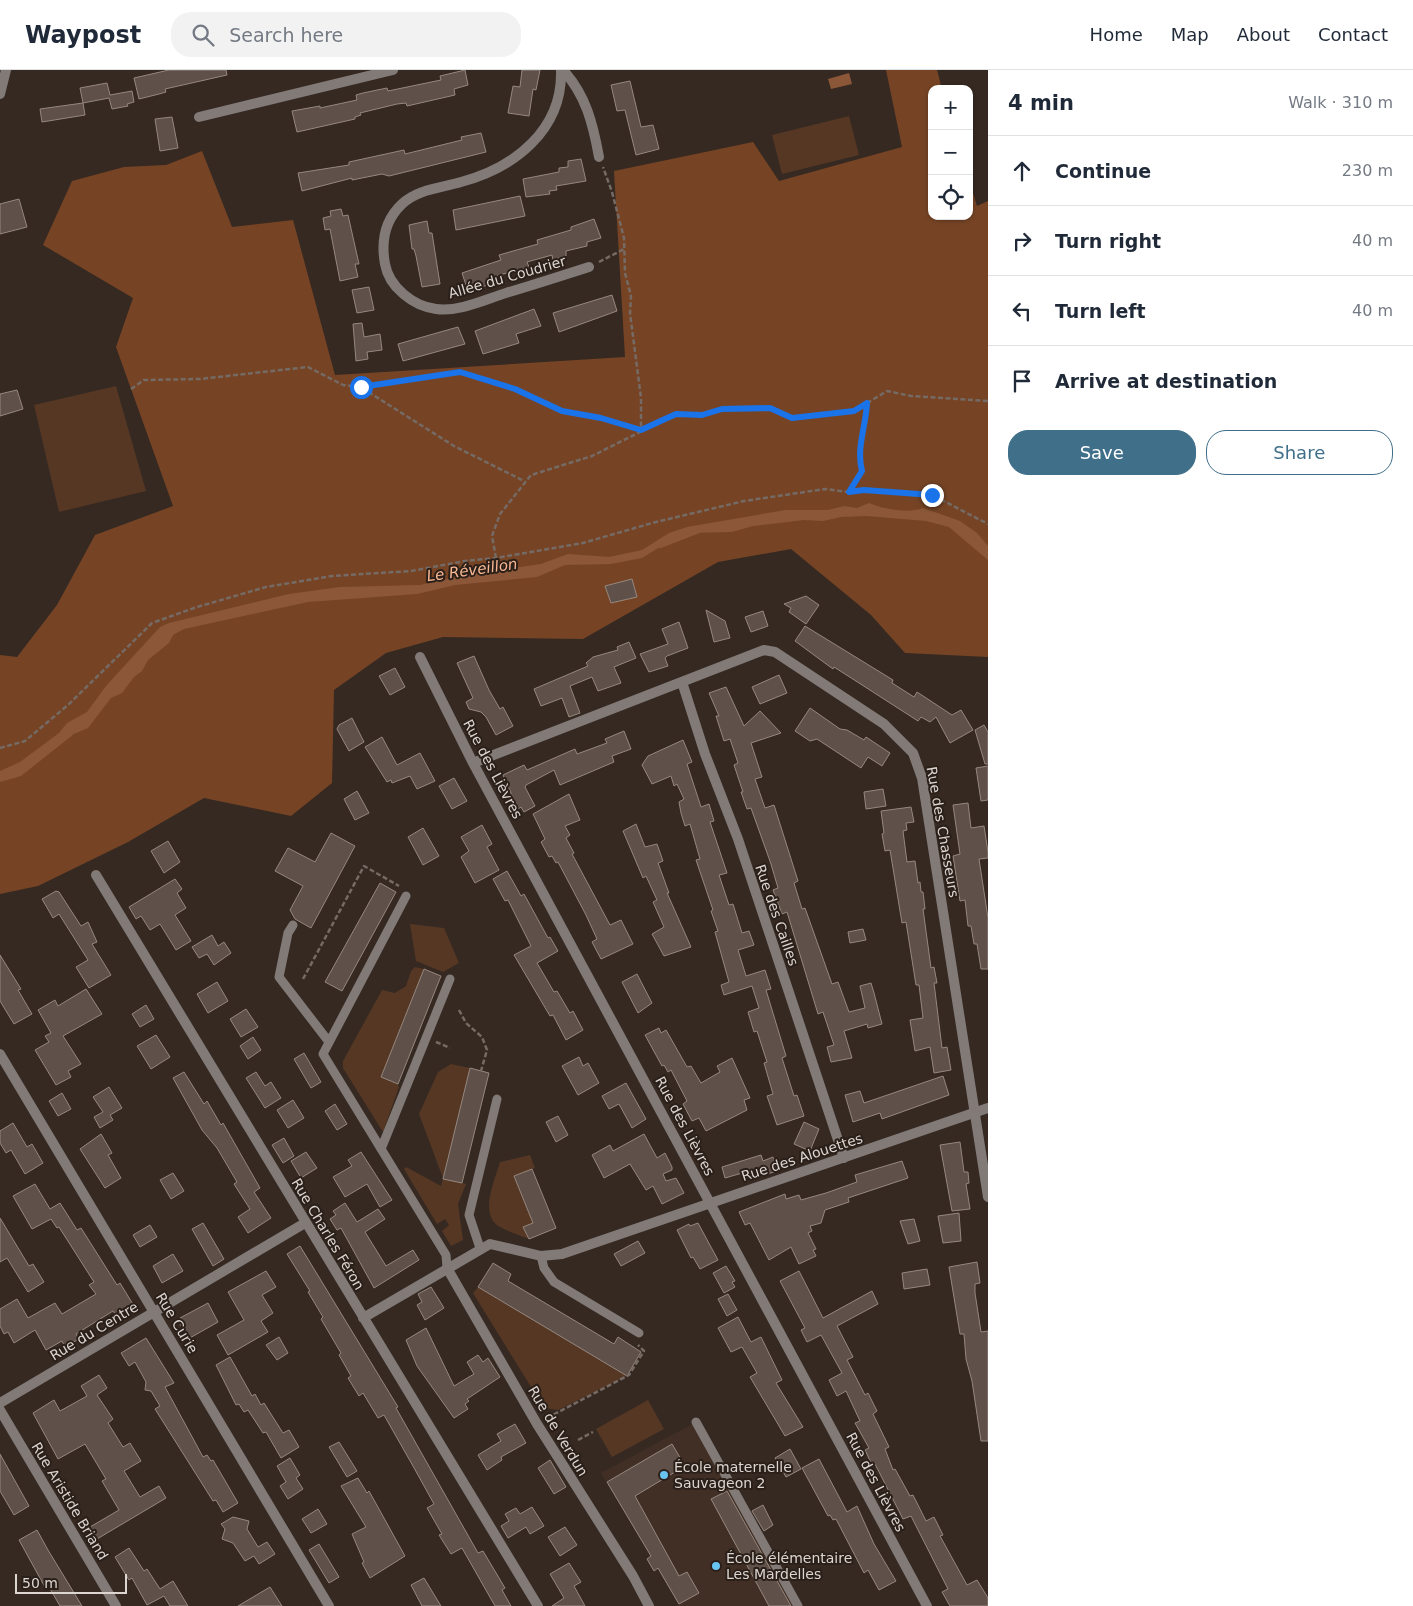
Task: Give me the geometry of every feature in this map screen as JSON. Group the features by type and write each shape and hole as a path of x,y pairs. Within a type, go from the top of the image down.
{"street":[{"path":"1,93 6,70"},
{"path":"199,117 393,70"},
{"path":"562,70 578,86 594,127 599,157"},
{"name":"Allée du Coudrier","path":"562,70 562,85 551,117 528,149 497,170 462,182 429,189 402,204 386,228 383,243 384,259 386,271 404,295 420,304 436,309 465,306 589,267"},
{"name":"Rue des Chasseurs","path":"474,763 764,650 776,652 884,724 913,753 922,778 988,1197"},
{"name":"Rue des Lièvres","path":"420,657 474,763 927,1606"},
{"name":"Rue des Cailles","path":"682,682 705,754 738,839 844,1158"},
{"name":"Rue Charles Féron","path":"96,875 538,1606"},
{"name":"Rue Curie","path":"0,1054 329,1606"},
{"name":"Rue des Alouettes","path":"541,1256 562,1254 988,1108"},
{"name":"Rue du Centre","path":"0,1403 305,1223"},
{"path":"363,1318 480,1248 490,1244 541,1256"},
{"name":"Rue de Verdun","path":"447,1268 537,1424 633,1576 649,1606"},
{"name":"Rue Aristide Briand","path":"0,1410 116,1606"}],"lane":[{"path":"406,896 322,1054 446,1255 447,1268"},
{"path":"293,925 288,933 279,977 329,1042"},
{"path":"381,1149 450,979"},
{"path":"480,1248 469,1215 497,1098"},
{"path":"541,1256 544,1268 554,1282 638,1333"},
{"path":"696,1422 798,1606"}],"path":[{"path":"599,157 612,192 624,249 641,398 641,430"},
{"path":"589,267 624,249"},
{"path":"131,390 144,380 200,379 308,367 343,385 361,387 460,372 515,389 562,411 601,418 641,430"},
{"path":"361,387 454,446 524,481"},
{"path":"496,558 492,536 500,514 524,481 531,475 592,456 676,414 702,415 722,409 770,408 792,418 854,411 887,392 910,396 988,401"},
{"path":"849,492 862,471 858,456 866,421 867,403"},
{"path":"1,749 26,741 68,705 152,623 196,606 266,587 307,580 411,571 583,543 652,523 744,501 825,489 849,492 864,490 932,495 988,524"},
{"path":"303,979 364,866 409,892 406,896"},
{"path":"459,1010 466,1023 482,1038 487,1050 481,1071"},
{"path":"435,1041 450,1048"},
{"path":"537,1424 630,1375 644,1351 638,1346 642,1337 638,1333"},
{"path":"578,1440 593,1432"}],"shaded area":[{"path":"886,70 937,70 941,85 928,85 928,220 973,220 973,193 977,206 988,201 988,657 905,653 871,615 791,549 718,562 583,639 443,637 386,653 334,690 332,783 291,816 204,798 128,842 38,886 0,894 0,655 17,657 57,605 95,535 173,506 116,347 133,298 43,245 72,181 124,167 166,165 202,151 232,227 293,220 335,375 625,357 614,171 753,142 779,181 902,147"},
{"path":"849,73 852,84 831,89 828,79"},
{"path":"849,116 859,155 782,174 772,135"},
{"path":"116,386 146,491 59,512 34,405"},
{"path":"869,503 896,510 911,511 923,508 960,521 977,533 988,546 988,560 949,527 926,521 866,516 841,517 823,521 804,520 753,526 732,532 689,533 671,540 642,558 611,564 565,565 537,577 455,585 417,594 308,602 184,629 173,635 169,643 148,660 142,671 134,677 122,693 111,698 88,728 74,734 21,776 0,782 0,771 20,762 59,733 67,723 87,712 106,686 160,627 169,623 289,594 340,587 420,585 470,574 541,564 568,554 609,557 642,550 669,533 687,527 785,510 828,510 844,506 857,508"},
{"path":"410,924 444,928 459,963 443,972 416,961"},
{"path":"415,967 424,969 381,1077 398,1084 399,1087 383,1132 343,1068 343,1061 382,990 395,993 406,986 411,971"},
{"path":"451,1064 470,1068 443,1178 419,1114 438,1072"},
{"path":"530,1155 535,1168 514,1176 533,1223 524,1227 529,1239 510,1232 493,1222 489,1206 492,1187 500,1162"},
{"path":"406,1167 441,1186 443,1178 466,1184 458,1204 463,1240 451,1246 442,1231 449,1225 445,1219 437,1224 404,1169"},
{"path":"478,1287 627,1376 558,1410 544,1408 473,1293"},
{"path":"648,1400 664,1429 612,1457 596,1429"},
{"name":"École élémentaire Les Mardelles","path":"696,1422 798,1606 679,1606 601,1473"}],"building":[{"path":"169,70 226,70 227,75 165,89 166,92 139,99 134,78"},
{"path":"465,70 468,85 454,89 455,95 407,106 406,103 397,104 360,113 361,115 355,117 355,119 297,132 292,111 320,106 320,108 357,100 356,95 363,93 387,88 388,91 441,80 440,76"},
{"path":"522,70 540,70 536,90 533,89 529,116 508,113 513,86 520,87"},
{"path":"630,81 641,127 653,125 659,149 636,155 625,110 617,111 611,85"},
{"path":"107,83 110,95 132,91 134,102 127,104 128,106 112,109 109,98 83,103 80,88"},
{"path":"83,103 85,115 42,122 40,109"},
{"path":"172,117 178,148 160,151 155,119"},
{"path":"481,133 486,152 389,176 382,174 352,180 352,178 302,191 298,173 349,165 349,162 404,150 405,154 462,140 461,137"},
{"path":"581,159 586,181 556,186 557,190 549,191 550,194 526,197 523,179 559,172 559,168 568,167 568,161"},
{"path":"520,196 525,216 456,230 453,210"},
{"path":"19,199 27,227 0,234 0,204"},
{"path":"341,209 343,216 348,215 359,264 355,264 358,277 340,281 330,229 325,230 323,218 331,216 330,211"},
{"path":"594,219 601,238 587,242 587,246 566,251 566,256 553,260 552,255 527,262 529,267 496,276 497,280 491,284 468,291 462,273 501,260 499,255 538,244 537,240 571,230 571,227"},
{"path":"427,221 429,233 432,233 440,284 422,287 416,256 414,249 412,249 409,225"},
{"path":"369,287 374,310 357,313 352,290"},
{"path":"612,295 617,311 559,332 553,313"},
{"path":"534,309 541,326 516,334 519,343 483,354 475,331"},
{"path":"362,323 364,337 380,334 382,350 367,352 368,359 356,361 353,324"},
{"path":"458,327 465,344 403,361 398,344"},
{"path":"17,390 23,409 0,416 0,394"},
{"path":"632,579 637,597 611,603 605,586"},
{"path":"806,596 819,605 806,624 789,612 791,608 784,604"},
{"path":"706,610 725,621 730,638 714,642"},
{"path":"763,611 768,626 751,632 745,617"},
{"path":"679,622 688,648 667,656 665,658 668,666 649,672 640,654 668,644 662,629"},
{"path":"805,626 893,680 892,683 914,697 917,692 952,715 961,710 973,730 950,743 936,717 930,722 921,717 918,721 834,667 833,669 795,641"},
{"path":"629,642 636,658 614,667 621,683 598,691 592,677 570,686 580,713 569,717 562,698 541,706 534,689 588,666 586,663 593,657 618,650 617,647"},
{"path":"474,656 489,690 500,709 503,707 513,726 496,735 486,717 481,712 469,709 466,702 473,698 457,663"},
{"path":"395,668 405,687 390,695 379,676"},
{"path":"779,675 787,693 760,704 752,687"},
{"path":"726,687 744,726 760,711 781,733 751,743 762,777 755,779 765,808 774,805 798,881 794,883 802,909 805,908 832,984 838,982 849,1012 865,1008 860,986 871,983 882,1024 868,1028 867,1024 844,1031 852,1058 831,1062 827,1047 834,1045 823,1012 818,1014 787,912 782,914 773,890 778,888 771,864 751,808 747,809 741,792 743,792 734,765 738,763 730,739 724,741 716,716 719,716 709,693"},
{"path":"810,708 840,729 847,730 864,740 866,737 890,753 882,766 868,757 861,768 817,739 810,741 795,731"},
{"path":"352,718 364,742 349,751 337,729 339,725"},
{"path":"984,725 988,732 988,764 985,764 975,730"},
{"path":"624,731 631,749 612,756 614,762 560,785 554,770 526,785 525,787 535,806 524,812 521,807 518,809 503,775 524,765 527,770 575,749 577,754 607,743 605,739"},
{"path":"382,737 397,765 420,753 435,781 417,789 410,776 392,783 391,780 387,782 365,747"},
{"path":"683,740 692,762 687,764 701,807 709,804 714,821 710,822 727,873 719,875 729,905 733,904 742,933 749,931 754,945 738,950 746,976 765,970 771,989 766,990 786,1056 782,1058 794,1096 797,1095 804,1116 777,1125 767,1096 773,1094 764,1063 767,1062 757,1031 754,1032 748,1012 759,1008 752,986 724,995 721,985 729,982 715,932 718,931 711,911 713,910 696,860 700,859 690,824 685,826 681,813 679,802 684,799 677,784 674,786 671,776 652,784 642,765 648,756"},
{"path":"988,766 988,800 981,801 976,768"},
{"path":"454,778 467,801 452,809 439,786"},
{"path":"883,789 886,806 866,809 864,792"},
{"path":"357,791 369,813 355,820 344,799"},
{"path":"569,794 580,820 565,826 570,835 566,838 574,853 572,854 610,925 621,920 633,944 601,959 592,942 597,939 586,915 558,862 556,863 552,856 549,857 541,842 545,839 533,814"},
{"path":"968,803 971,828 984,826 988,852 988,858 979,859 988,918 988,969 981,969 977,944 974,944 971,926 968,926 965,900 960,901 953,856 960,854 953,805"},
{"path":"911,807 914,822 906,823 907,830 903,831 907,862 915,861 918,883 920,882 921,892 923,892 925,909 923,909 931,968 934,967 937,983 934,983 942,1048 947,1047 951,1070 934,1073 930,1047 915,1051 910,1020 923,1018 919,985 916,985 906,922 902,923 890,850 885,851 882,834 884,833 881,811"},
{"path":"636,824 645,847 657,844 663,861 658,863 669,893 667,893 691,947 664,956 652,934 664,927 653,902 657,900 646,876 643,878 623,831"},
{"path":"482,825 492,844 487,847 499,870 475,883 461,857 469,851 461,837"},
{"path":"423,828 439,856 423,865 408,837"},
{"path":"331,833 355,846 311,928 295,919 290,910 303,886 275,871 288,848 315,862"},
{"path":"168,841 180,862 164,873 151,851"},
{"path":"507,871 521,896 524,894 548,938 550,937 558,951 537,963 554,992 557,991 570,1013 573,1011 583,1030 566,1040 553,1015 550,1016 514,955 531,946 508,900 505,901 493,879"},
{"path":"175,879 182,889 177,893 186,908 175,915 191,941 176,950 160,924 150,930 141,916 136,919 129,907"},
{"path":"380,883 396,892 342,991 325,982"},
{"path":"56,891 59,892 81,926 88,922 97,942 92,944 111,975 89,988 76,967 88,960 59,914 53,918 42,899"},
{"path":"863,929 866,940 850,943 848,932"},
{"path":"212,935 218,946 224,942 231,953 214,965 207,954 199,958 192,947"},
{"path":"0,955 21,989 18,990 32,1014 14,1024 0,1001"},
{"path":"424,969 441,976 398,1084 381,1077"},
{"path":"637,974 652,1003 638,1013 622,982"},
{"path":"217,982 228,1001 208,1013 197,994"},
{"path":"86,989 102,1014 63,1036 81,1064 68,1071 71,1077 56,1085 35,1050 49,1042 45,1036 51,1033 38,1010 55,1000 58,1006"},
{"path":"146,1005 154,1019 140,1027 132,1014"},
{"path":"246,1009 258,1027 241,1037 230,1019"},
{"path":"659,1028 661,1033 666,1030 687,1067 691,1066 701,1083 720,1072 717,1066 732,1058 750,1098 744,1100 747,1110 706,1131 699,1118 692,1121 683,1104 687,1101 671,1070 668,1072 664,1065 662,1066 645,1035"},
{"path":"156,1035 170,1057 151,1069 137,1046"},
{"path":"253,1037 261,1050 248,1059 240,1046"},
{"path":"304,1053 321,1082 311,1088 294,1059"},
{"path":"579,1057 583,1066 588,1063 599,1083 578,1095 562,1066"},
{"path":"470,1068 489,1073 462,1183 443,1179"},
{"path":"184,1072 204,1104 207,1101 221,1125 223,1123 260,1188 254,1192 271,1218 248,1233 238,1217 250,1209 234,1184 237,1182 217,1148 202,1130 173,1078"},
{"path":"256,1072 265,1086 271,1082 281,1098 265,1108 246,1078"},
{"path":"943,1076 949,1095 882,1119 880,1113 853,1122 845,1095 860,1091 864,1103"},
{"path":"626,1083 646,1119 632,1128 619,1104 609,1109 602,1096"},
{"path":"109,1087 122,1108 110,1115 113,1120 100,1128 94,1117 103,1112 93,1097"},
{"path":"62,1093 71,1109 58,1116 49,1101"},
{"path":"293,1100 304,1118 288,1128 277,1110"},
{"path":"335,1104 347,1124 337,1130 325,1111"},
{"path":"558,1116 568,1135 556,1142 546,1122"},
{"path":"804,1122 819,1129 810,1151 794,1144"},
{"path":"13,1123 27,1147 32,1144 43,1163 25,1174 11,1150 6,1153 0,1143 0,1131"},
{"path":"101,1134 112,1153 108,1155 121,1178 105,1188 80,1149"},
{"path":"644,1134 657,1158 665,1153 672,1167 672,1170 663,1174 666,1181 676,1178 684,1193 662,1204 653,1186 646,1190 630,1164 604,1178 592,1155 610,1145 613,1151"},
{"path":"284,1138 294,1156 283,1163 272,1145"},
{"path":"960,1142 964,1172 968,1172 969,1183 966,1184 970,1209 952,1211 940,1145"},
{"path":"306,1152 317,1168 301,1178 291,1161"},
{"path":"361,1152 392,1200 380,1207 367,1184 345,1197 333,1177 352,1166 348,1160"},
{"path":"761,1155 763,1161 773,1157 777,1171 758,1177 756,1169 725,1178 722,1167"},
{"path":"902,1161 908,1178 848,1198 849,1202 825,1210 821,1223 810,1226 812,1231 808,1233 816,1249 813,1250 816,1256 799,1264 791,1247 769,1260 750,1223 745,1225 739,1212 785,1194 786,1199 799,1195 801,1200 826,1193 857,1182 855,1175"},
{"path":"532,1169 556,1228 529,1239 523,1227 533,1223 514,1176"},
{"path":"173,1173 184,1191 171,1199 160,1180"},
{"path":"35,1184 50,1209 60,1203 77,1230 81,1228 117,1285 120,1283 134,1306 117,1317 113,1311 76,1334 79,1339 65,1347 62,1341 46,1350 35,1330 14,1343 8,1332 4,1334 0,1326 0,1309 17,1299 28,1318 55,1303 62,1314 96,1294 89,1285 94,1282 59,1227 57,1228 51,1219 32,1229 13,1196"},
{"path":"345,1203 357,1222 378,1209 385,1219 365,1232 386,1266 413,1250 419,1260 374,1288 341,1228 337,1230 330,1219 336,1215 333,1211"},
{"path":"959,1213 961,1241 943,1243 938,1216"},
{"path":"0,1218 29,1266 33,1264 44,1282 28,1292 7,1258 0,1262"},
{"path":"914,1219 920,1241 908,1244 900,1221"},
{"path":"203,1223 224,1259 213,1266 192,1229"},
{"path":"698,1223 718,1260 700,1269 693,1257 691,1258 677,1230 689,1224 690,1226"},
{"path":"150,1225 157,1237 140,1247 133,1235"},
{"path":"638,1241 645,1253 621,1266 614,1254"},
{"path":"300,1246 398,1407 396,1408 478,1553 483,1551 505,1588 502,1590 511,1606 495,1606 462,1548 451,1554 439,1535 442,1534 427,1508 434,1504 384,1415 378,1418 363,1393 359,1396 348,1378 351,1376 339,1355 341,1353 321,1319 323,1317 308,1292 310,1291 287,1254"},
{"path":"173,1254 183,1271 162,1283 153,1266"},
{"path":"977,1262 980,1283 975,1284 975,1293 981,1332 988,1331 988,1441 981,1441 972,1381 966,1359 964,1334 960,1334 949,1267"},
{"path":"493,1263 511,1274 508,1281 614,1344 618,1337 641,1352 627,1376 478,1287"},
{"path":"726,1266 735,1281 732,1282 735,1287 724,1293 713,1273"},
{"path":"927,1269 930,1285 904,1289 902,1273"},
{"path":"266,1271 276,1287 262,1295 273,1313 261,1321 268,1332 228,1355 217,1335 244,1320 228,1292"},
{"path":"799,1271 823,1318 872,1291 878,1304 837,1326 853,1357 847,1360 865,1395 868,1393 877,1411 873,1414 889,1447 885,1449 893,1470 895,1469 910,1496 913,1495 926,1521 934,1517 943,1535 940,1536 967,1585 977,1580 988,1598 988,1606 950,1606 942,1592 948,1589 911,1516 903,1519 875,1464 872,1465 865,1450 869,1448 855,1423 860,1421 846,1391 837,1396 829,1380 842,1373 821,1335 807,1342 801,1330 805,1328 780,1281"},
{"path":"431,1287 444,1308 425,1320 417,1305 422,1302 418,1294"},
{"path":"728,1294 737,1310 727,1316 718,1299"},
{"path":"208,1303 218,1322 188,1339 180,1324 182,1322 180,1318"},
{"path":"738,1317 751,1342 761,1337 782,1380 776,1383 803,1427 785,1436 750,1377 757,1373 742,1347 731,1352 718,1328"},
{"path":"426,1328 454,1386 474,1374 467,1362 478,1355 483,1362 488,1358 500,1377 467,1399 469,1401 465,1404 468,1409 454,1418 417,1366 406,1340"},
{"path":"279,1337 288,1353 277,1360 266,1345"},
{"path":"146,1338 174,1383 165,1387 203,1457 207,1455 211,1461 213,1460 238,1503 223,1512 216,1500 213,1501 155,1409 160,1406 151,1391 145,1390 146,1382 135,1362 129,1366 121,1353"},
{"path":"230,1357 252,1396 255,1394 261,1405 264,1403 283,1433 289,1430 299,1447 281,1458 266,1432 263,1433 248,1410 244,1412 239,1404 236,1405 216,1365"},
{"path":"99,1375 107,1388 97,1395 113,1419 108,1423 123,1447 130,1443 141,1461 124,1471 140,1497 159,1486 166,1498 97,1539 90,1527 119,1510 102,1481 106,1479 85,1444 58,1459 33,1413 54,1400 60,1411 87,1396 81,1386"},
{"path":"515,1424 526,1443 501,1457 502,1460 487,1470 478,1455 501,1441 497,1434"},
{"path":"339,1442 357,1471 347,1477 329,1447"},
{"path":"672,1444 685,1466 635,1496 679,1576 687,1572 699,1593 679,1604 658,1568 654,1571 647,1559 651,1556 607,1482"},
{"path":"790,1449 801,1469 786,1477 775,1458"},
{"path":"0,1454 29,1506 14,1515 0,1491"},
{"path":"290,1458 300,1475 296,1478 303,1489 288,1499 280,1486 286,1482 277,1466"},
{"path":"819,1459 847,1512 857,1506 874,1544 896,1581 879,1590 868,1570 864,1573 836,1519 833,1520 830,1515 828,1516 802,1468"},
{"path":"550,1460 566,1487 554,1494 538,1468"},
{"path":"358,1478 367,1493 369,1491 405,1556 370,1578 362,1563 364,1562 352,1534 366,1527 341,1486"},
{"path":"727,1491 791,1606 769,1606 711,1499"},
{"path":"763,1505 773,1525 764,1531 752,1511"},
{"path":"532,1507 544,1526 530,1534 526,1527 508,1538 501,1526 509,1521 505,1514 516,1508 520,1514"},
{"path":"318,1509 327,1524 311,1533 302,1519"},
{"path":"233,1517 249,1521 247,1529 258,1547 267,1542 275,1554 259,1564 254,1556 245,1561 233,1543 222,1539 225,1529 221,1524"},
{"path":"565,1527 577,1545 560,1556 548,1537"},
{"path":"37,1530 82,1606 60,1606 49,1587 46,1589 19,1540"},
{"path":"319,1544 339,1577 329,1583 309,1550"},
{"path":"129,1548 144,1571 147,1569 160,1589 173,1581 188,1606 170,1606 164,1596 147,1605 132,1578 129,1580 115,1557"},
{"path":"569,1563 581,1582 574,1586 585,1606 552,1606 564,1598 550,1574"},
{"path":"424,1578 441,1606 422,1606 411,1585"},
{"path":"270,1587 282,1606 238,1606"}],"waterway":[{"name":"Le Réveillon","path":"660,546 699,531"}],"place":[{"name":"École maternelle Sauvageon 2","path":"664,1475"},
{"name":"École élémentaire Les Mardelles","path":"716,1566"}],"route":[{"path":"361,387 460,372 515,389 562,411 601,418 641,430 676,414 702,415 722,409 770,408 792,418 854,411 867,403 866,421 858,456 862,471 849,492 864,490 932,495"}]}
